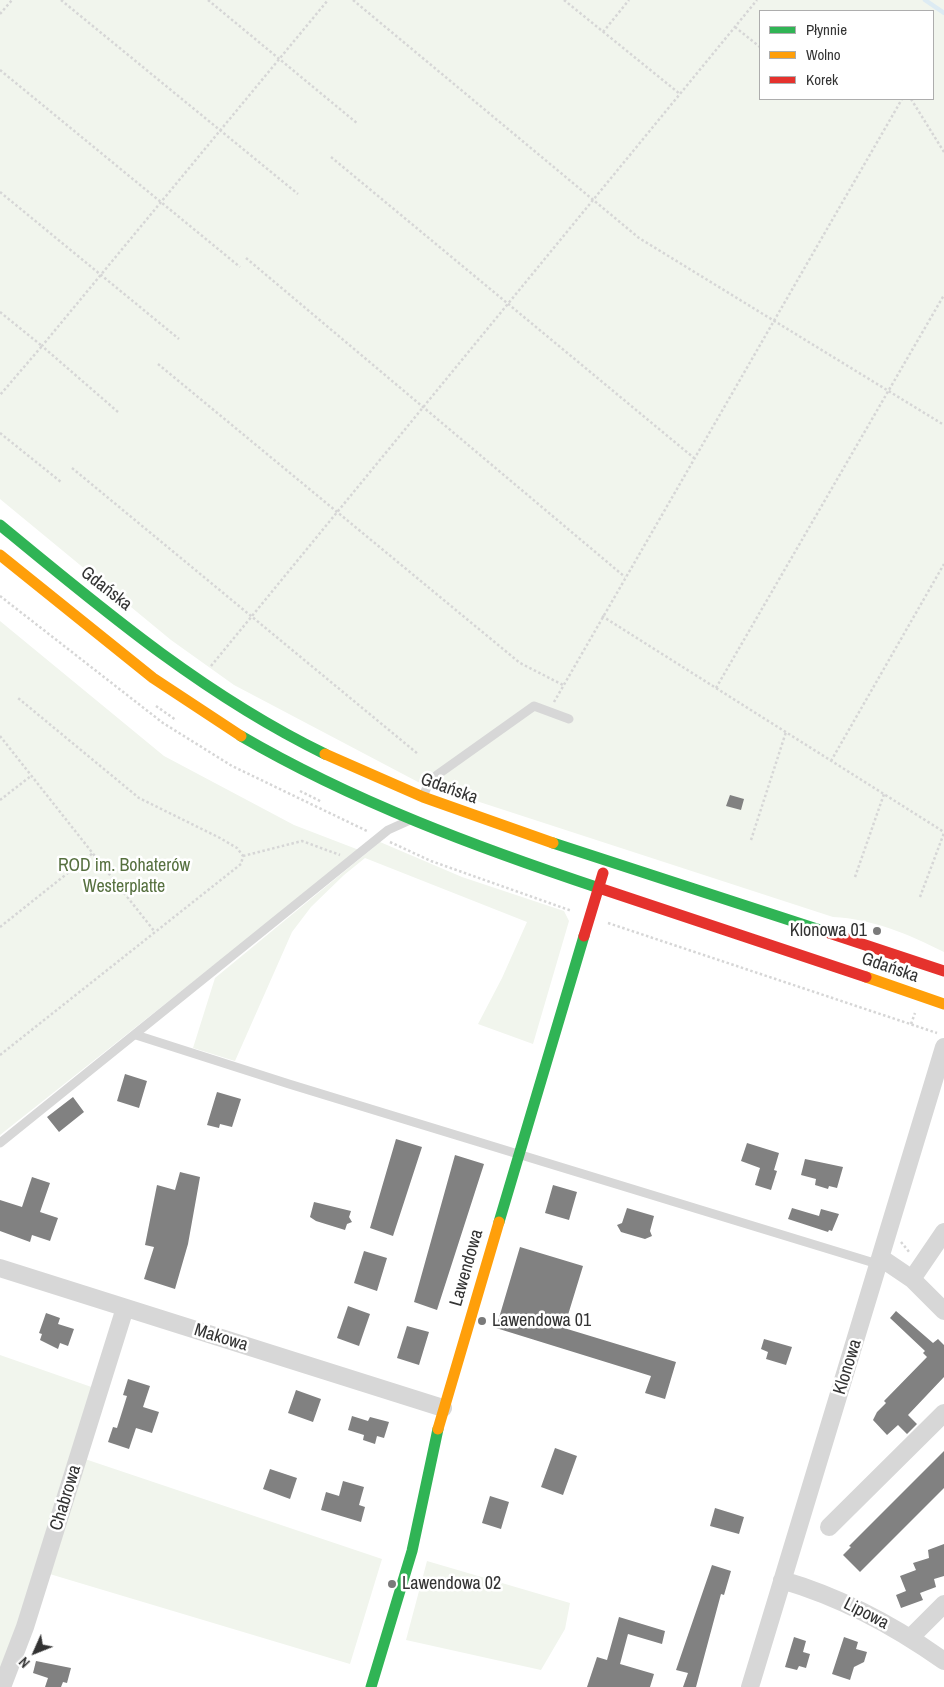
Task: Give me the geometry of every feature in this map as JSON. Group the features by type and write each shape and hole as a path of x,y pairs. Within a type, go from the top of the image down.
{"main road":[{"name":"Gdańska","path":"0,525 121,623 199,681 258,719 330,757 492,852 944,1004"},
{"name":"Gdańska","path":"0,555 113,648 203,712 248,741 319,778 417,809 607,861 944,971"},
{"name":"Lawendowa","path":"371,1687 412,1551 443,1408 607,861"}],"street":[{"name":"Klonowa","path":"750,1687 944,1047"},
{"path":"917,1272 944,1232"},
{"path":"881,1258 917,1272 944,1311"},
{"name":"Makowa","path":"0,1268 443,1408"},
{"name":"Chabrowa","path":"2,1687 28,1618 125,1308"},
{"path":"829,1527 944,1413"},
{"name":"Lipowa","path":"782,1580 823,1592 911,1637 944,1661"},
{"path":"911,1637 944,1604"}],"lane":[{"path":"0,1143 388,830 417,809 429,783 437,775 534,706 569,720"},
{"path":"136,1035 289,1084 871,1262 881,1258"}],"path":[{"path":"0,14 12,0"},
{"path":"61,0 298,194"},
{"path":"208,0 358,124"},
{"path":"0,395 328,0"},
{"path":"352,0 639,238 944,425"},
{"path":"564,0 680,94"},
{"path":"603,32 629,0"},
{"path":"199,681 757,0"},
{"path":"735,27 759,46"},
{"path":"0,70 240,267"},
{"path":"548,712 624,577 901,100"},
{"path":"912,100 944,152"},
{"path":"331,157 694,458"},
{"path":"0,192 179,339"},
{"path":"246,258 624,577"},
{"path":"716,688 944,295"},
{"path":"0,312 118,412"},
{"path":"158,364 520,663 563,685"},
{"path":"0,433 61,482"},
{"path":"72,468 418,754"},
{"path":"831,760 944,564"},
{"path":"602,616 944,833 920,897"},
{"path":"18,698 139,798 220,838 236,848 243,856"},
{"path":"750,840 786,732"},
{"path":"0,736 155,932"},
{"path":"0,800 31,776"},
{"path":"855,877 884,794"},
{"path":"243,856 302,841 353,860"},
{"path":"0,928 93,854"},
{"path":"0,1056 241,864 243,856"},
{"path":"899,1240 917,1272"}],"green space":[{"path":"0,0 944,0 944,952 917,939 876,924 833,917 418,782 234,685 171,640 0,499"},
{"name":"ROD im. Bohaterów Westerplatte","path":"0,621 164,756 294,825 359,850 0,1135"},
{"path":"380,842 462,877 564,911 569,921 533,1044 478,1024 502,978 527,922 365,858 344,875 311,907 292,932 235,1061 193,1048 215,978"},
{"path":"0,1355 100,1390 79,1457 382,1559 350,1664 43,1572 0,1687"},
{"path":"427,1561 570,1603 565,1629 541,1670 406,1640"}],"building":[{"path":"730,795 744,799 741,810 726,806"},
{"path":"125,1074 147,1081 139,1108 117,1101"},
{"path":"217,1092 241,1099 232,1127 220,1124 219,1128 207,1125"},
{"path":"73,1097 84,1112 59,1132 47,1117"},
{"path":"396,1139 422,1147 393,1236 370,1228"},
{"path":"747,1143 779,1153 774,1170 777,1171 771,1190 755,1185 760,1168 741,1161"},
{"path":"455,1155 484,1164 437,1310 414,1302"},
{"path":"805,1159 843,1167 837,1188 829,1186 828,1189 815,1185 816,1179 801,1175"},
{"path":"180,1172 200,1177 188,1244 175,1289 144,1279 154,1247 145,1245 157,1185 175,1190"},
{"path":"32,1177 50,1183 40,1212 58,1218 50,1241 32,1235 30,1242 0,1231 0,1200 22,1207"},
{"path":"553,1185 577,1192 569,1220 545,1213"},
{"path":"314,1202 351,1211 349,1217 352,1222 347,1224 345,1230 316,1221 310,1217"},
{"path":"627,1208 654,1216 650,1231 652,1236 645,1239 621,1232 617,1225 622,1223"},
{"path":"792,1208 819,1216 821,1209 839,1214 832,1231 829,1230 828,1232 788,1219"},
{"path":"520,1247 583,1266 564,1328 676,1362 665,1399 645,1393 651,1376 496,1328"},
{"path":"364,1251 387,1258 377,1291 354,1283"},
{"path":"348,1306 370,1314 359,1346 337,1338"},
{"path":"896,1311 933,1343 938,1339 944,1345 944,1377 908,1415 917,1424 907,1434 898,1425 887,1435 873,1420 877,1412 886,1403 884,1401 927,1357 923,1353 925,1351 890,1318"},
{"path":"46,1313 60,1318 58,1324 74,1329 68,1346 60,1343 58,1349 40,1340 42,1334 39,1333"},
{"path":"407,1326 429,1332 419,1365 397,1358"},
{"path":"764,1339 792,1347 786,1365 766,1359 768,1352 761,1349"},
{"path":"128,1379 150,1386 143,1407 159,1412 152,1433 136,1428 129,1449 108,1442 113,1427 117,1428 127,1396 123,1395"},
{"path":"296,1390 321,1399 313,1422 288,1413"},
{"path":"352,1416 368,1421 370,1417 389,1422 384,1438 377,1436 375,1444 363,1440 364,1435 348,1430"},
{"path":"555,1448 577,1456 563,1495 541,1487"},
{"path":"944,1451 944,1488 860,1572 843,1555 851,1547 849,1546"},
{"path":"270,1469 297,1478 290,1499 263,1489"},
{"path":"343,1481 364,1487 359,1505 365,1507 361,1522 321,1510 326,1492 339,1496"},
{"path":"490,1496 509,1502 501,1529 482,1523"},
{"path":"715,1508 744,1517 739,1534 710,1526"},
{"path":"944,1544 944,1576 934,1579 936,1587 920,1593 923,1600 901,1608 896,1595 906,1591 900,1576 916,1570 913,1563 929,1558 928,1550"},
{"path":"712,1565 731,1571 724,1595 721,1594 696,1687 683,1687 688,1673 676,1670"},
{"path":"619,1617 665,1631 662,1644 628,1634 620,1664 654,1674 650,1687 587,1687 597,1657 607,1660"},
{"path":"794,1637 806,1641 803,1652 810,1654 806,1668 799,1666 797,1670 785,1667"},
{"path":"844,1637 858,1642 856,1649 867,1652 864,1662 854,1667 850,1680 832,1674"},
{"path":"36,1661 71,1668 67,1683 63,1682 61,1687 45,1687 48,1678 33,1673"}],"waterway":[{"path":"925,0 944,13"}],"traffic: fast":[{"path":"0,525 116,619 196,678 281,731 325,754"},
{"path":"241,736 284,760 372,803 464,840 602,889"},
{"path":"553,843 823,931"},
{"path":"499,1222 584,936"},
{"path":"371,1687 412,1551 438,1429"}],"traffic: slow":[{"path":"0,555 153,678 241,736"},
{"path":"325,754 423,797 553,843"},
{"path":"866,977 944,1004"},
{"path":"438,1429 499,1222"}],"traffic: jam":[{"path":"584,936 603,873"},
{"path":"602,889 866,977"},
{"path":"823,931 944,971"}],"place":[{"name":"Klonowa 01","path":"877,931"},
{"name":"Lawendowa 01","path":"482,1321"},
{"name":"Lawendowa 02","path":"392,1584"}]}
